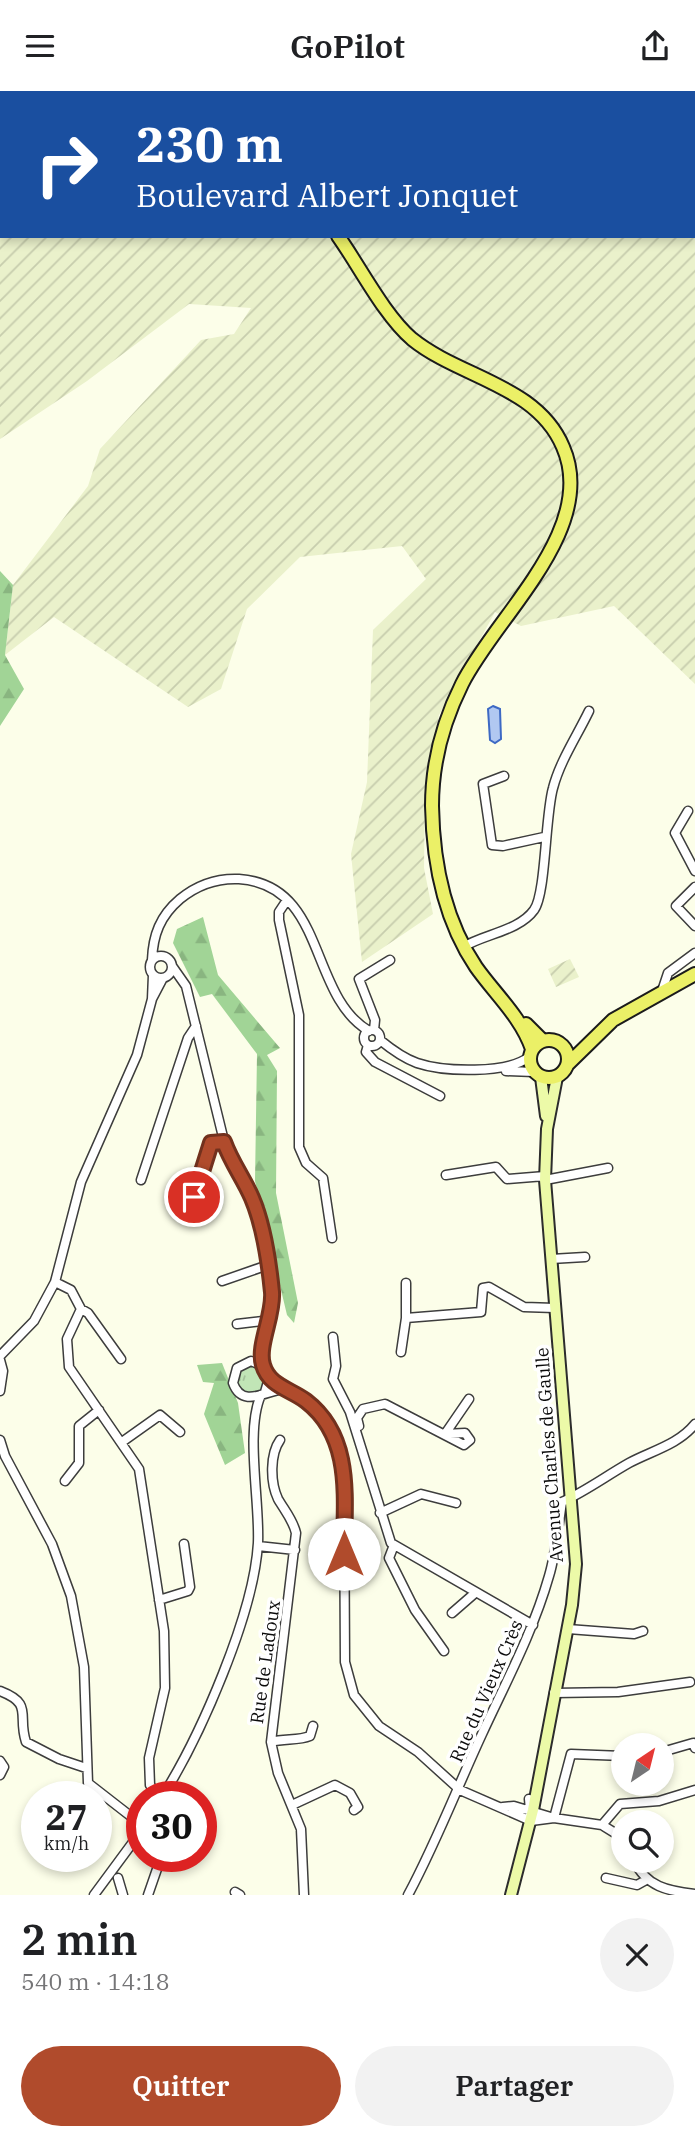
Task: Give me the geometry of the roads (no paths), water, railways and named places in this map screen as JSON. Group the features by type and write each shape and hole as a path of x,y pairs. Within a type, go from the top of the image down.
{"main road":[{"path":"339,238 405,333 424,347 535,408 557,434 570,468 571,492 564,524 551,549 471,666 447,718 436,762 432,797 440,877 450,913 466,946 532,1031 547,1129"},
{"path":"547,1129 557,1077 568,1063 613,1020 695,974"},
{"path":"535,1049 555,1041 565,1048 579,1047 591,1039"},
{"path":"565,1048 568,1063"},
{"path":"537,1075 557,1077"},
{"name":"Avenue Charles de Gaulle","path":"511,1895 568,1629 576,1564 545,1178 547,1129"}],"street":[{"path":"466,946 519,923 534,911 540,897 544,837 553,785 589,711"},
{"path":"504,776 482,784 492,845 503,846 544,837"},
{"path":"675,833 688,810"},
{"path":"668,827 675,833 695,871"},
{"path":"0,1391 3,1371 0,1358 34,1321 55,1282 81,1182 137,1055 152,999 153,975 150,969 155,934 173,905 187,893 212,882 242,879 259,883 288,900 307,926 334,991 357,1023 372,1038 393,1051 430,1066 485,1068 512,1067 535,1049"},
{"path":"695,887 676,907 695,926"},
{"path":"288,900 279,912 279,920 299,1016 299,1147 306,1163 323,1178 332,1238"},
{"path":"155,934 158,948 186,986 224,1142 257,1212 268,1265 273,1308 263,1346 263,1366 270,1378 283,1389 301,1398 325,1420 342,1459 345,1656 355,1695 379,1726 418,1752 460,1790 501,1807 603,1825 611,1830"},
{"path":"662,991 668,973 695,953"},
{"path":"152,960 164,957"},
{"path":"390,960 359,979 375,1020 366,1052 375,1062 440,1096"},
{"path":"152,999 172,966"},
{"path":"153,975 182,979"},
{"path":"141,1180 188,1038 196,1026"},
{"path":"485,1068 537,1075"},
{"path":"188,1218 211,1143 224,1142"},
{"path":"446,1175 496,1167 507,1179 545,1178 608,1168"},
{"path":"551,1259 585,1257"},
{"path":"222,1281 268,1265"},
{"path":"55,1282 71,1290 81,1309 88,1313 121,1359"},
{"path":"401,1352 406,1318 405,1283"},
{"path":"406,1318 481,1312 483,1288 489,1287 524,1307 555,1308"},
{"path":"81,1309 67,1339 69,1367 139,1469 164,1631 165,1688 150,1747 150,1781"},
{"path":"237,1324 271,1320"},
{"path":"333,1337 336,1366 333,1379 350,1412 380,1513 394,1545 415,1554 475,1593 533,1625"},
{"path":"170,1781 188,1752 242,1620 258,1546 253,1412 245,1397 234,1388 233,1377 237,1368 251,1361 263,1346"},
{"path":"251,1361 263,1366"},
{"path":"253,1412 270,1378"},
{"path":"245,1397 283,1389"},
{"path":"363,1450 359,1412 379,1404 391,1406 445,1434 469,1399"},
{"path":"65,1481 79,1463 79,1426 99,1410"},
{"path":"122,1443 160,1415 180,1432"},
{"path":"572,1498 629,1463 677,1441 695,1424"},
{"path":"0,1440 5,1456 42,1523 62,1567 71,1596 84,1667 84,1737 89,1759 86,1768 89,1783 126,1814"},
{"name":"Rue de Ladoux","path":"280,1440 274,1450 274,1483 280,1502 294,1523 295,1550 271,1742 278,1773 302,1829 304,1895"},
{"path":"380,1513 421,1494 456,1503"},
{"name":"Rue du Vieux Crès","path":"408,1895 460,1790 482,1733 508,1684 533,1625 550,1574 562,1502 572,1498"},
{"path":"159,1600 188,1591 190,1587 184,1544"},
{"path":"394,1545 389,1558 415,1610 444,1651"},
{"path":"258,1546 295,1550"},
{"path":"452,1613 475,1593"},
{"path":"568,1629 634,1634 643,1631"},
{"path":"554,1693 618,1692 690,1682"},
{"path":"0,1691 16,1697 24,1709 23,1732 26,1742 59,1759 86,1768"},
{"path":"271,1742 284,1738 304,1738 310,1735 313,1726"},
{"path":"674,1749 694,1744"},
{"path":"554,1818 571,1754 611,1756"},
{"path":"0,1761 4,1767 0,1775"},
{"path":"292,1805 335,1785 350,1793 358,1807 355,1809"},
{"path":"603,1825 620,1804 659,1801 695,1790"},
{"path":"94,1895 126,1850"},
{"path":"148,1895 156,1872"},
{"path":"642,1873 646,1880 666,1889 693,1894"},
{"path":"117,1878 123,1895"},
{"path":"606,1878 637,1885 646,1880"}],"water":[{"path":"493,706 500,709 501,739 495,743 490,740 488,709"}]}
